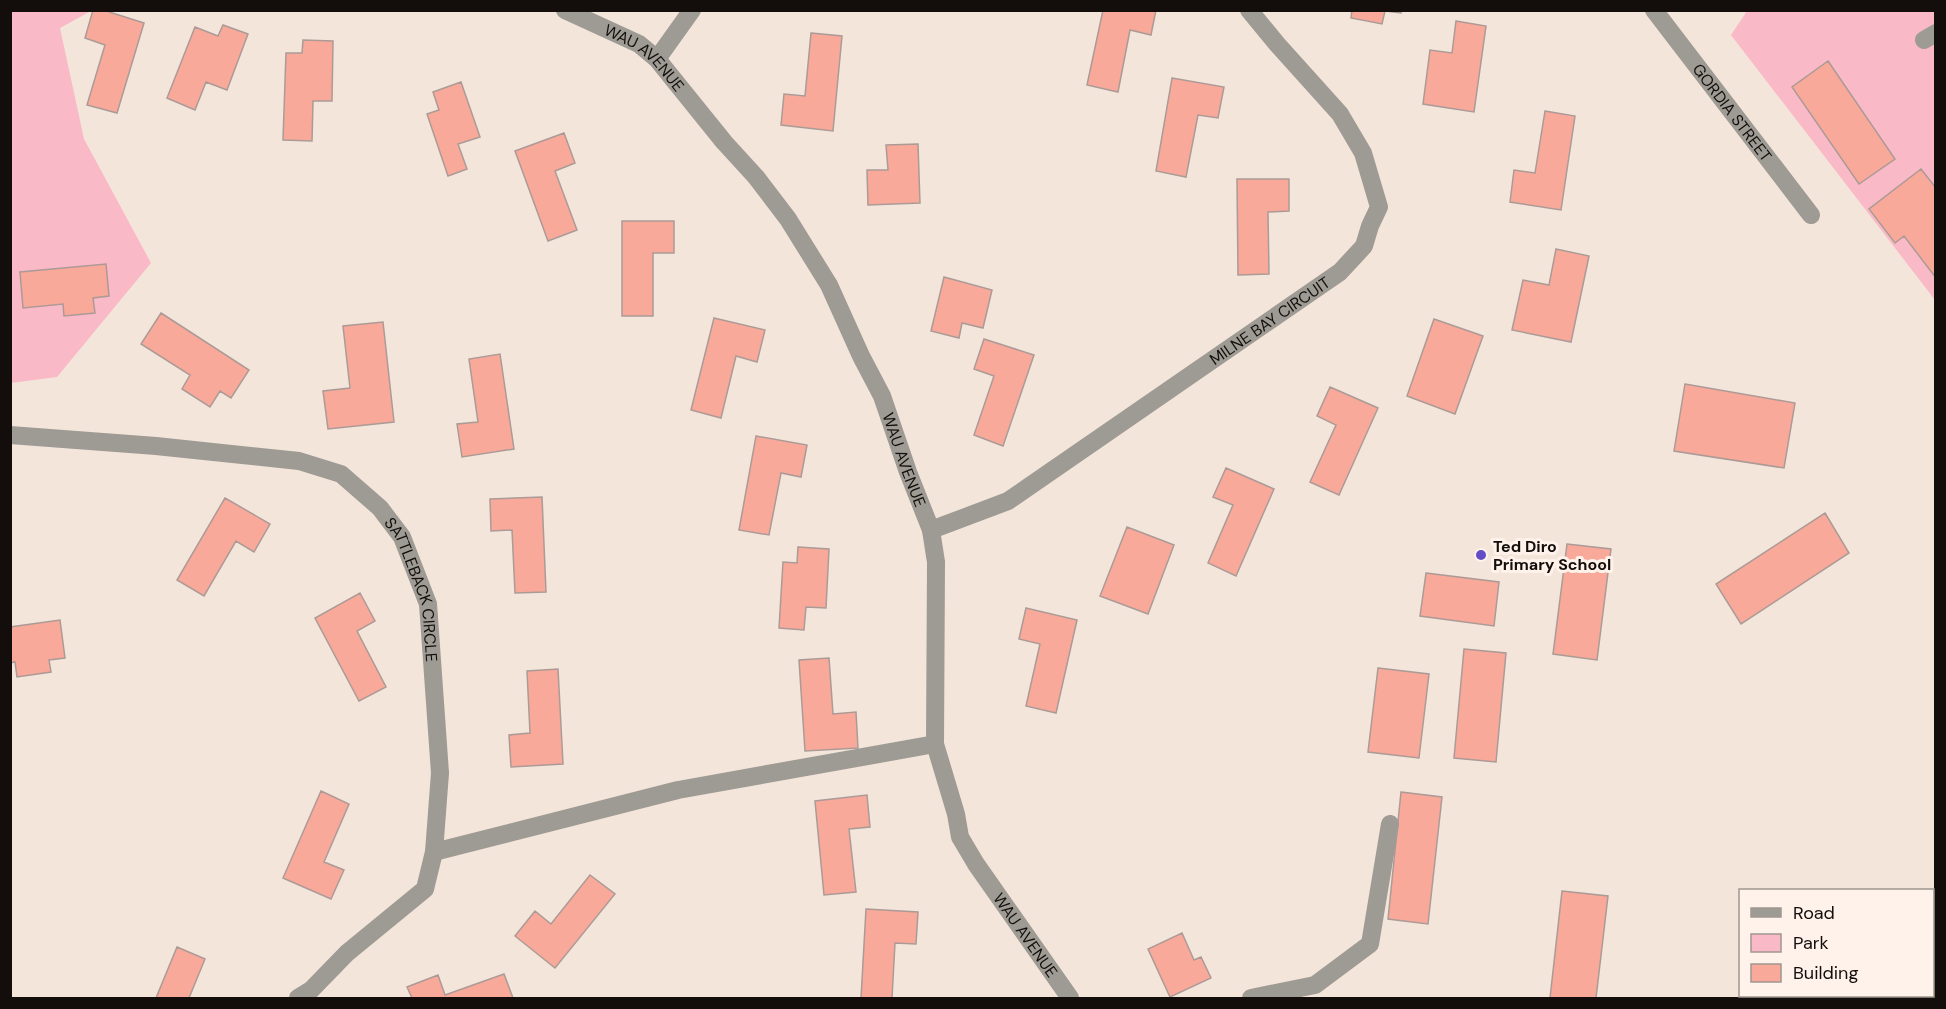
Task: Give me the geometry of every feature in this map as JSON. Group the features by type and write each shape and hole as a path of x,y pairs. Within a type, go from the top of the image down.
{"street":[{"name":"WAU AVENUE","path":"565,10 639,45 657,59 724,142 756,177 788,219 830,285 861,356 882,396 931,530 936,562 935,744 956,814 960,837 1070,999"},
{"path":"657,59 692,10"},
{"name":"MILNE BAY CIRCUIT","path":"931,530 1008,501 1340,272 1364,246 1379,207 1363,153 1340,114 1249,10"},
{"name":"GORDIA STREET","path":"1654,10 1811,215"},
{"name":"SATTLEBACK CIRCLE","path":"10,435 299,460 340,474 380,508 402,537 428,604 440,773 434,852 425,889 347,953 298,999"},
{"path":"434,852 678,790 935,744"},
{"path":"1251,999 1314,985 1370,944 1389,824"}],"green space":[{"path":"10,11 91,11 60,28 84,139 151,263 57,377 11,383"},
{"path":"1747,11 1935,11 1935,300 1731,35"}],"building":[{"path":"93,10 103,10 144,23 117,113 87,105 105,45 85,38"},
{"path":"1103,10 1156,10 1151,35 1130,30 1118,92 1087,85"},
{"path":"1352,10 1401,10 1401,13 1385,11 1382,24 1351,18"},
{"path":"1456,21 1486,26 1474,112 1423,104 1430,50 1452,53"},
{"path":"223,25 248,34 227,90 206,82 195,110 167,98 195,27 218,36"},
{"path":"811,33 842,36 833,131 781,125 784,94 805,96"},
{"path":"303,40 333,41 332,101 313,101 312,141 283,140 286,53 302,53"},
{"path":"1828,61 1895,159 1859,184 1792,87"},
{"path":"1172,78 1224,87 1218,118 1198,115 1186,177 1156,171"},
{"path":"461,82 480,137 458,144 467,169 448,176 427,114 439,110 433,92"},
{"path":"1545,111 1575,116 1561,210 1510,202 1514,170 1535,173"},
{"path":"564,133 575,163 555,171 577,230 548,241 515,151"},
{"path":"918,144 920,203 868,205 867,170 888,170 886,145"},
{"path":"1921,169 1936,188 1936,278 1904,236 1895,243 1869,209"},
{"path":"1237,179 1289,179 1289,211 1268,212 1269,274 1238,275"},
{"path":"622,221 674,221 674,253 653,253 653,316 622,316"},
{"path":"1556,249 1589,256 1571,342 1512,330 1523,280 1549,285"},
{"path":"106,264 109,296 93,298 95,313 64,316 63,304 23,308 20,272"},
{"path":"944,277 992,290 983,328 962,323 959,338 931,331"},
{"path":"161,313 249,370 231,398 220,391 210,407 182,389 190,375 141,344"},
{"path":"714,318 765,330 757,362 736,356 721,418 691,410"},
{"path":"1434,319 1483,336 1455,414 1407,396"},
{"path":"383,322 394,422 328,429 323,391 350,388 343,326"},
{"path":"984,339 1034,355 1003,446 974,435 994,376 974,369"},
{"path":"500,354 514,449 462,457 457,424 478,422 469,359"},
{"path":"1685,384 1795,403 1784,468 1674,451"},
{"path":"1330,387 1378,408 1339,495 1310,482 1336,425 1317,416"},
{"path":"756,436 807,445 801,477 781,473 769,535 739,530"},
{"path":"1226,468 1274,489 1236,576 1208,563 1233,505 1213,497"},
{"path":"542,497 546,592 515,593 512,530 491,531 490,499"},
{"path":"225,498 270,524 254,552 236,541 204,596 177,580"},
{"path":"1825,513 1849,553 1741,624 1716,584"},
{"path":"1127,527 1174,545 1148,614 1100,596"},
{"path":"1567,544 1611,549 1597,660 1553,654"},
{"path":"798,547 829,549 826,608 806,607 804,630 779,628 783,562 797,563"},
{"path":"1426,573 1499,582 1494,626 1420,616"},
{"path":"360,593 375,621 357,631 386,687 359,701 315,618"},
{"path":"1026,608 1077,620 1056,713 1026,706 1040,644 1019,639"},
{"path":"60,620 65,658 49,660 51,672 17,677 15,662 10,663 10,627"},
{"path":"1464,649 1506,653 1496,762 1454,758"},
{"path":"829,658 833,714 856,712 858,748 805,751 799,660"},
{"path":"1378,668 1429,674 1419,758 1368,752"},
{"path":"558,669 563,764 511,767 509,735 530,733 527,671"},
{"path":"321,791 349,804 324,862 344,870 331,899 283,878"},
{"path":"1401,792 1442,797 1428,924 1388,919"},
{"path":"867,795 870,827 849,829 856,892 824,895 815,801"},
{"path":"590,875 615,894 555,968 515,936 535,911 551,924"},
{"path":"1562,891 1608,896 1596,998 1550,998"},
{"path":"866,909 918,912 916,944 895,943 892,998 861,998"},
{"path":"1182,933 1194,960 1201,957 1211,978 1170,997 1148,949"},
{"path":"177,947 205,959 189,998 156,998"},
{"path":"504,974 513,998 412,998 407,987 438,975 445,995"}],"place":[{"name":"Ted Diro Primary School","path":"1481,555"}]}
